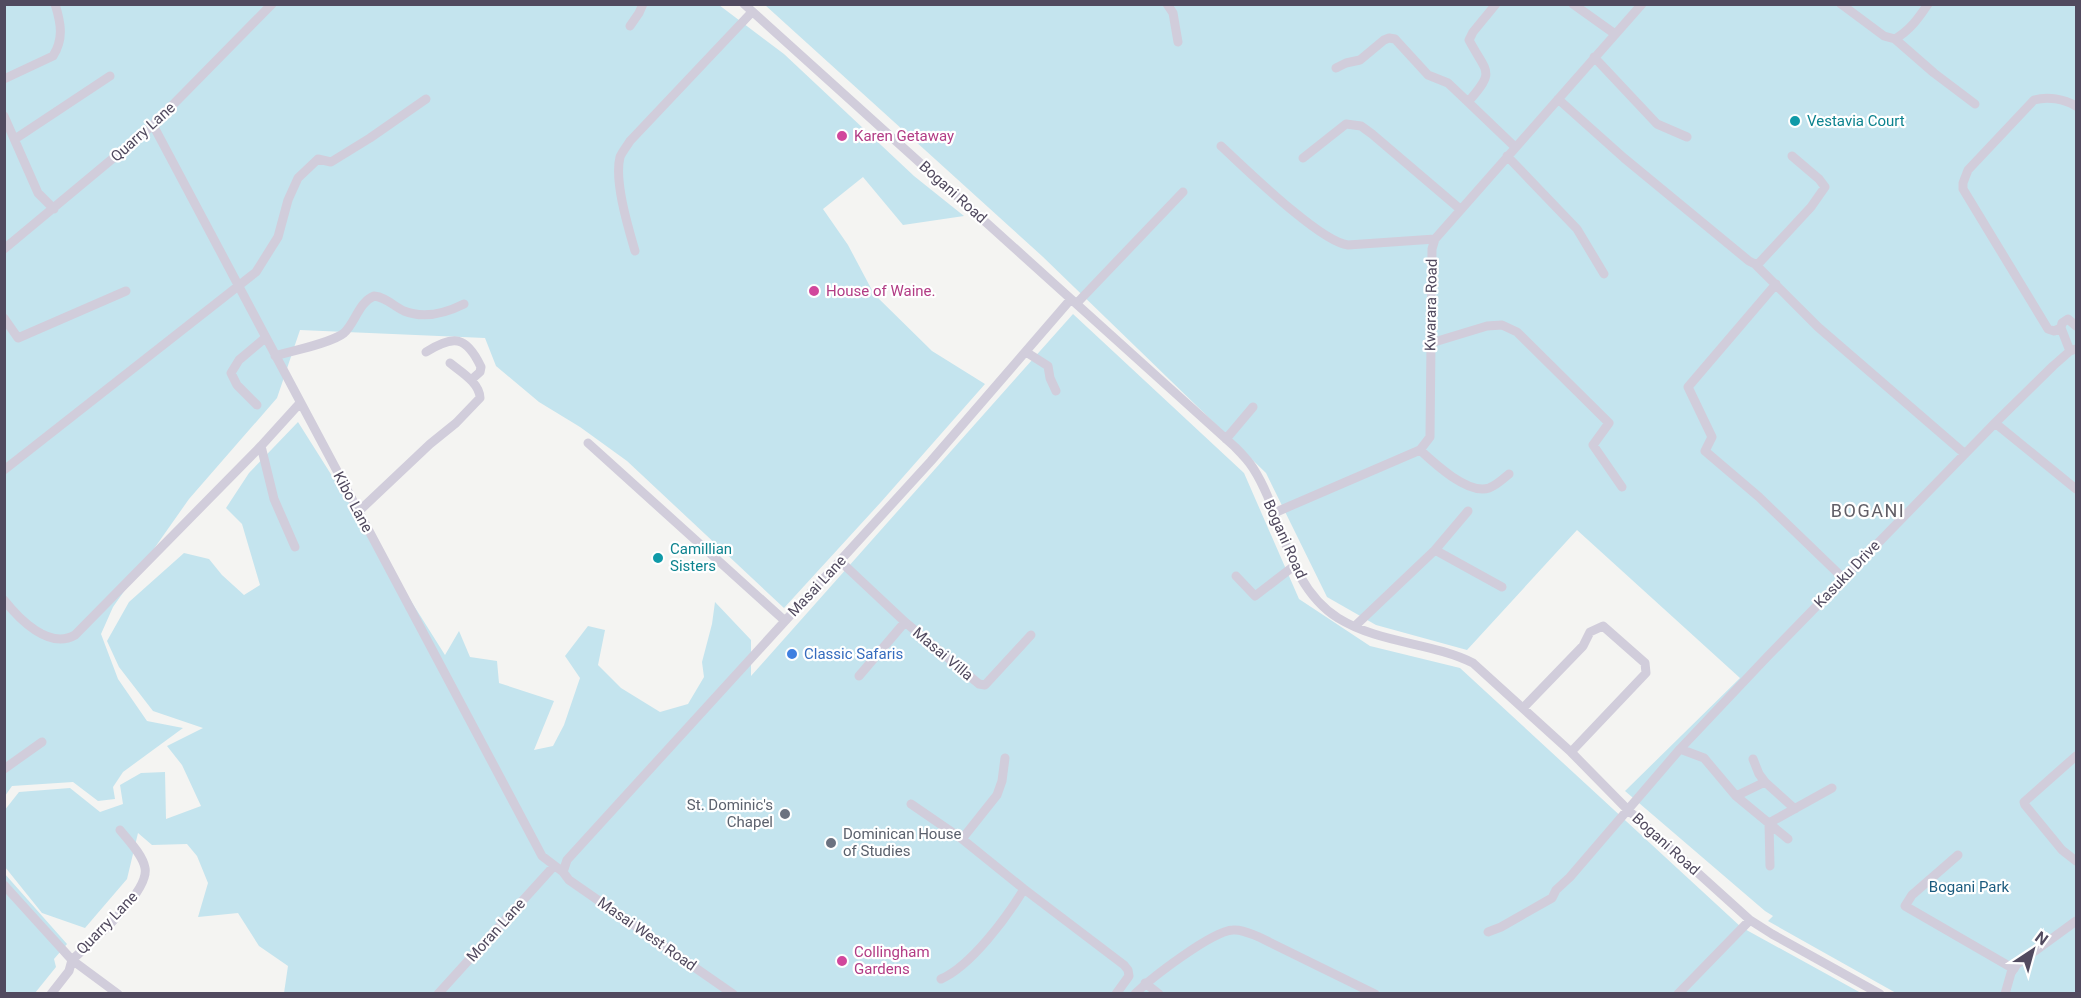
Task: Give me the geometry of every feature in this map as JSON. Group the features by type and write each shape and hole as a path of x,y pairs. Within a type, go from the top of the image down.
{"street":[{"path":"4,79 55,53 61,34 55,4"},
{"name":"Quarry Lane","path":"4,249 153,125 272,4"},
{"path":"630,26 643,4"},
{"name":"Bogani Road","path":"744,4 1226,439 1253,468 1274,513 1294,566 1305,584 1322,604 1339,618 1355,626 1400,642 1452,655 1473,663 1571,753 1627,809 1750,920 1880,993"},
{"path":"1167,4 1173,13 1178,42"},
{"path":"1468,102 1486,80 1487,68 1469,40 1496,4"},
{"path":"1574,4 1615,34"},
{"name":"Kwarara Road","path":"1420,450 1430,437 1432,249 1435,239 1642,4"},
{"path":"1841,4 1884,36 1895,39 1934,73 1976,104"},
{"path":"1895,39 1907,32 1928,4"},
{"path":"635,251 622,196 621,154 752,12"},
{"path":"1336,68 1360,60 1384,40 1395,39 1428,75 1448,82 1515,147"},
{"path":"1594,57 1657,124 1687,137"},
{"path":"15,139 110,76"},
{"path":"4,470 256,272 278,237 288,200 298,178 318,159 331,162 426,99"},
{"path":"1558,99 1624,158 1755,264 1818,327 1965,454"},
{"path":"2061,328 2054,331 2048,329 1963,189 1963,183 1968,170 2034,100 2056,99 2076,106"},
{"path":"4,116 38,193 54,209"},
{"path":"1303,158 1346,124 1361,126 1460,209"},
{"name":"Kibo Lane","path":"153,125 521,819 543,856 563,872"},
{"path":"1221,146 1295,212 1334,242 1348,245 1435,239"},
{"path":"1507,156 1577,228 1604,274"},
{"path":"1755,264 1760,262 1803,216 1825,187 1792,156"},
{"name":"Masai Lane","path":"563,872 567,860 946,444 1026,352 1183,192"},
{"path":"1776,285 1688,387 1712,437 1705,451 1759,497 1843,578"},
{"path":"4,318 18,338 126,291"},
{"path":"275,356 342,335 356,318 363,304 374,296 412,313 442,313 464,304"},
{"path":"2073,350 2061,328 2062,323 2068,319 2076,324"},
{"path":"1431,343 1487,326 1503,325 1517,332 1609,423 1593,445 1622,487"},
{"path":"257,405 237,385 231,372 240,360 265,338"},
{"path":"426,352 445,340 464,343 471,349 481,366 480,372 471,380"},
{"name":"Kasuku Drive","path":"1488,932 1552,898 1556,890 1622,818 1627,809 1680,749 1995,423 2073,350"},
{"path":"1026,352 1048,366 1056,391"},
{"path":"358,512 430,444 456,423 480,398 480,391 471,380 450,363"},
{"path":"4,600 17,616 44,634 57,639 68,639 75,635 261,446 300,403"},
{"path":"1226,439 1253,407"},
{"path":"1995,423 2076,489"},
{"path":"588,443 784,620"},
{"path":"261,446 274,499 295,548"},
{"path":"1274,513 1420,450 1445,472 1482,489 1489,488 1509,474"},
{"path":"1355,626 1435,550 1468,511"},
{"path":"1435,550 1502,587"},
{"name":"Masai Villa","path":"840,561 905,622 982,685 985,685 1031,635"},
{"path":"1236,576 1255,596 1294,566"},
{"name":"Masai Villa","path":"859,676 905,622"},
{"path":"1523,708 1583,646 1590,632 1603,626 1644,663 1646,673 1571,753"},
{"path":"4,769 42,742"},
{"path":"1680,749 1704,758 1736,796 1788,839"},
{"path":"2076,756 2024,802 2062,850 2076,861"},
{"path":"962,839 997,795 1002,781 1005,758"},
{"path":"1753,759 1765,782 1795,808"},
{"path":"1736,796 1765,782"},
{"path":"1769,823 1832,788"},
{"path":"911,804 962,839 1124,965 1129,976 1116,993"},
{"path":"1769,823 1770,866"},
{"name":"Quarry Lane","path":"4,885 72,960 127,905 144,883 146,870 144,863 120,830"},
{"path":"1958,855 1912,895 1905,906 2014,969"},
{"name":"Moran Lane","path":"438,993 554,866"},
{"name":"Masai West Road","path":"563,872 569,880 733,993"},
{"path":"941,979 960,968 1005,920 1024,889"},
{"path":"1678,993 1750,920"},
{"path":"2005,993 2014,969 2076,921"},
{"path":"1135,993 1145,983 1216,935 1232,930 1240,930 1259,938 1375,993"},
{"path":"51,993 69,971 72,960 118,993"},
{"path":"1145,983 1159,993"}],"green space":[{"path":"5,5 719,5 784,54 914,176 964,216 903,225 863,177 823,209 848,245 874,294 932,351 985,384 784,608 627,461 580,427 539,402 496,366 485,338 300,330 277,398 189,499 113,607 101,634 118,679 147,721 183,728 123,772 113,787 115,799 98,801 73,782 12,786 5,796"},
{"name":"Bogani Park","path":"765,5 2076,5 2076,993 1896,993 1768,921 1773,916 1625,791 1740,678 1577,530 1467,650 1376,625 1327,597 1266,473 1042,256"},
{"path":"1073,314 1244,473 1299,599 1370,646 1460,668 1741,927 1861,993 284,993 288,966 259,946 238,913 198,917 208,883 197,856 187,844 152,845 138,833 127,879 85,928 42,913 5,867 4,811 19,792 70,788 100,812 123,804 120,785 141,773 165,772 166,819 201,806 182,765 167,746 203,728 153,711 119,667 107,641 129,602 184,553 209,559 222,575 244,595 260,585 242,524 226,508 249,473 298,422 445,655 459,631 470,657 497,661 499,683 554,701 534,750 553,746 564,725 580,678 565,656 588,626 605,630 598,665 621,688 660,712 688,704 704,677 702,662 715,602 751,640 751,676"},
{"path":"4,873 67,944 54,959 56,967 35,993 5,993"}],"place":[{"name":"Vestavia Court","path":"1795,121"},
{"name":"Karen Getaway","path":"842,136"},
{"name":"House of Waine.","path":"814,291"},
{"name":"Camillian Sisters","path":"658,558"},
{"name":"Classic Safaris","path":"792,654"},
{"name":"St. Dominic's Chapel","path":"785,814"},
{"name":"Dominican House of Studies","path":"831,843"},
{"name":"Collingham Gardens","path":"842,961"}],"district":[{"name":"BOGANI","path":"1868,510"}]}
